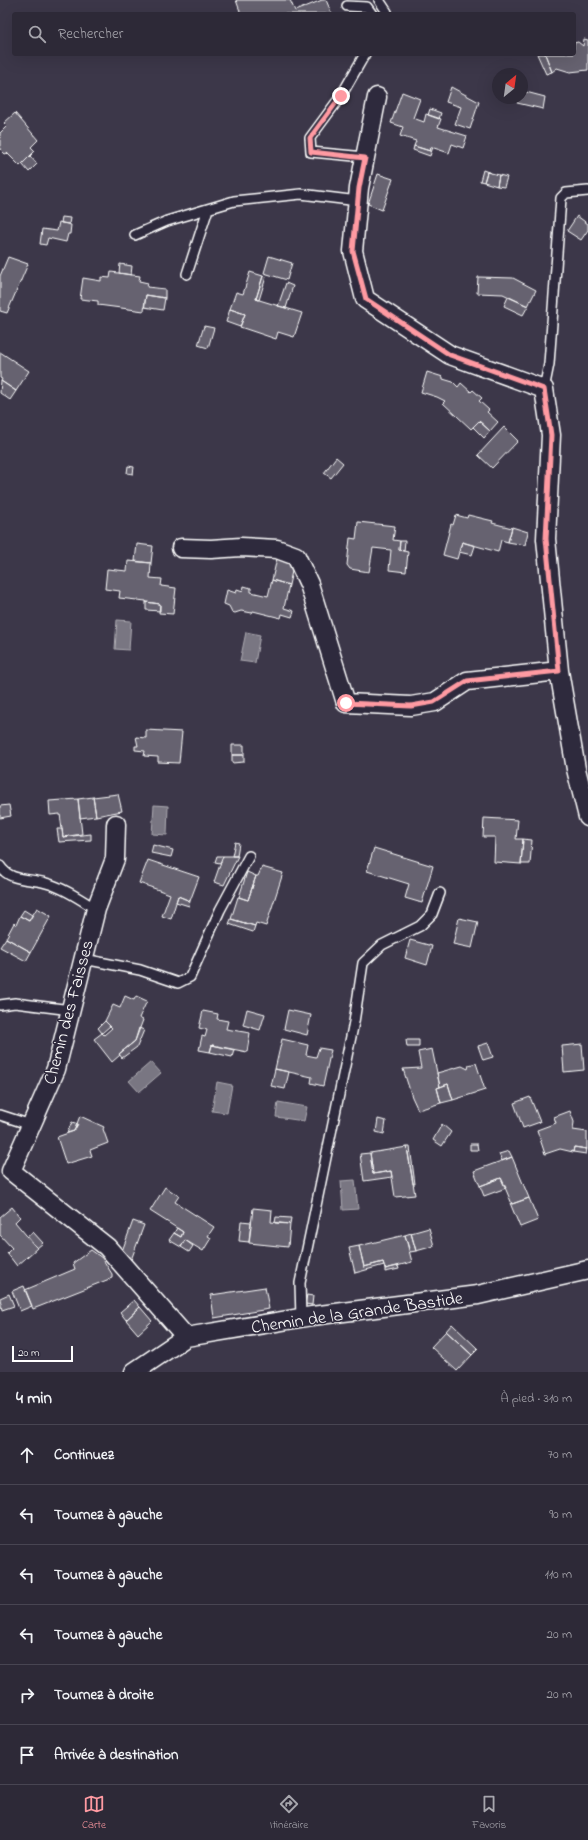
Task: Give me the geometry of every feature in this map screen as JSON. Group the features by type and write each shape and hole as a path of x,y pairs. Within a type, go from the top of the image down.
{"street":[{"path":"377,97 358,201 353,251 366,299 450,355 544,389 551,435 546,539 559,671 576,769 588,817"},
{"path":"181,548 211,549 241,547 277,549 296,556 309,584 346,703 411,706 434,702 467,681 559,671"},
{"name":"Chemin des Faisses","path":"116,824 115,859 96,909 56,1069 31,1125 5,1177 107,1247 186,1337"},
{"name":"Chemin de la Grande Bastide","path":"134,1372 186,1337 301,1318 478,1295 588,1270"}],"lane":[{"path":"379,0 387,12"},
{"path":"347,6 367,7 371,12"},
{"path":"364,56 341,96 310,138 311,152 365,158"},
{"path":"544,389 549,364 560,198 566,192 588,191"},
{"path":"135,235 167,221 234,201 301,194 358,201"},
{"path":"187,274 208,209"},
{"path":"84,959 140,970 178,982 190,977 220,910 249,856"},
{"path":"0,866 4,872 17,877 45,882 59,888 96,909"},
{"path":"301,1318 300,1284 354,1022 363,963 382,945 420,926 432,914 440,893"},
{"path":"0,1004 15,1003 71,1010"},
{"path":"0,1115 31,1125"}],"shaded area":[{"path":"117,620 131,621 129,650 115,649"},
{"path":"246,632 260,635 255,663 240,661"},
{"path":"154,805 168,806 167,835 152,834"},
{"path":"151,1062 161,1073 139,1092 129,1081"},
{"path":"217,1082 232,1085 227,1113 212,1111"},
{"path":"278,1102 307,1107 304,1121 276,1117"},
{"path":"355,1180 358,1209 343,1210 341,1181"}],"building":[{"path":"236,0 290,0 295,11 322,0 326,0 331,12 240,12"},
{"path":"584,39 588,40 588,70 570,72 557,68 552,72 546,56 576,56 576,42 578,42 583,46"},
{"path":"538,56 546,56 552,72 546,74"},
{"path":"451,87 479,102 470,129 455,124 461,107 446,102"},
{"path":"402,92 420,99 413,118 424,122 426,114 441,119 438,127 467,136 463,148 452,144 449,153 431,147 430,151 414,146 416,141 400,136 403,127 391,123"},
{"path":"528,93 545,97 543,109 521,104 528,104"},
{"path":"430,109 441,113 439,119 428,115"},
{"path":"15,113 38,140 31,147 35,151 20,166 7,153 5,154 0,149 0,133 7,126 4,123"},
{"path":"414,146 430,151 431,147 433,147 430,156 413,150"},
{"path":"30,156 37,164 29,172 22,164"},
{"path":"483,170 491,173 487,172 484,182 480,181"},
{"path":"487,172 499,175 497,186 484,182"},
{"path":"378,174 393,179 382,210 368,204"},
{"path":"499,175 507,177 504,187 497,186"},
{"path":"577,216 588,224 588,230 581,240 567,231"},
{"path":"62,217 70,218 69,224 61,223"},
{"path":"59,222 71,225 70,234 68,234 66,242 48,238 46,245 40,244 42,229 57,231"},
{"path":"269,256 292,263 287,280 264,273"},
{"path":"8,257 28,264 7,313 0,311 0,276"},
{"path":"120,264 132,266 131,275 119,273"},
{"path":"111,272 140,276 139,281 148,283 147,287 165,289 165,298 146,295 144,311 98,305 98,301 80,299 83,278 101,281 101,277 110,278"},
{"path":"250,272 263,276 256,299 302,313 294,337 278,332 276,339 240,327 245,314 230,309 236,292 243,294"},
{"path":"263,276 266,277 259,300 256,299"},
{"path":"478,277 513,278 536,290 528,306 503,294 477,293"},
{"path":"286,283 293,286 286,308 278,306"},
{"path":"146,295 165,298 163,310 144,307"},
{"path":"508,297 528,306 523,315 504,306"},
{"path":"230,309 245,314 240,327 226,322"},
{"path":"204,326 214,328 208,348 198,345"},
{"path":"0,352 29,371 16,391 1,381"},
{"path":"427,372 443,377 443,379 453,382 458,387 461,383 471,392 473,390 482,398 479,401 489,410 487,412 498,422 490,431 479,421 471,429 443,403 445,401 421,392"},
{"path":"1,381 16,391 10,400 0,393"},
{"path":"479,421 490,431 484,438 473,427"},
{"path":"504,427 518,441 492,468 478,455"},
{"path":"336,457 343,463 331,478 324,473"},
{"path":"128,466 134,467 133,474 127,473"},
{"path":"456,515 467,518 468,515 493,521 492,523 512,528 508,542 501,540 498,552 462,542 457,559 443,555 451,524 453,525"},
{"path":"358,522 395,526 393,540 400,541 399,550 408,552 406,572 389,570 391,550 373,548 369,572 350,569 347,565 350,538 356,539"},
{"path":"512,527 528,532 525,545 508,542"},
{"path":"400,541 405,541 404,551 399,550"},
{"path":"462,542 475,546 472,555 459,552"},
{"path":"137,544 153,546 151,563 135,561"},
{"path":"277,558 294,562 289,585 272,580"},
{"path":"128,561 151,563 150,578 162,579 161,586 176,588 173,614 159,613 160,604 119,598 120,591 105,589 107,569 127,571"},
{"path":"272,580 289,585 284,608 294,611 292,617 282,614 281,618 253,611 252,613 241,611 235,613 232,612 229,606 224,604 227,590 236,593 237,589 243,591 244,586 251,588 251,592 268,596"},
{"path":"146,602 160,604 160,611 146,610"},
{"path":"146,730 182,732 179,763 158,762 158,757 144,756 145,751 135,750 135,746 138,746 136,737 146,738"},
{"path":"232,745 244,745 244,755 232,755"},
{"path":"232,755 244,755 244,762 232,763"},
{"path":"118,794 122,811 96,816 93,797"},
{"path":"93,797 96,816 80,818 78,799"},
{"path":"78,799 82,834 63,837 60,814 50,815 49,801"},
{"path":"9,805 11,816 0,818 0,806"},
{"path":"484,818 518,820 516,839 523,839 521,864 494,862 495,837 483,837"},
{"path":"57,829 62,829 63,837 91,834 91,840 59,842"},
{"path":"523,839 532,840 530,864 521,864"},
{"path":"235,842 239,843 237,856 232,856"},
{"path":"153,845 173,850 171,857 151,853"},
{"path":"374,848 433,866 422,903 405,898 409,884 367,871"},
{"path":"217,856 223,856 220,863 215,862"},
{"path":"223,856 238,856 224,885 214,882"},
{"path":"148,860 199,877 190,901 178,896 171,919 162,916 170,894 139,883"},
{"path":"262,867 283,873 266,926 256,923 255,926 231,919 238,897 248,900 256,876 258,876"},
{"path":"247,872 256,876 248,900 239,897"},
{"path":"178,896 190,901 189,906 176,902"},
{"path":"37,908 51,916 31,952 6,938 14,923 16,925 20,916 29,921"},
{"path":"24,910 32,915 29,921 20,916"},
{"path":"459,918 478,922 472,948 453,944"},
{"path":"231,919 255,926 253,932 229,924"},
{"path":"6,938 31,952 26,961 0,947"},
{"path":"410,940 432,946 427,965 405,958"},
{"path":"125,996 134,1000 136,996 147,1001 139,1018 143,1020 135,1041 112,1062 94,1039 102,1033 104,1035 112,1028 105,1021 113,1005 120,1008"},
{"path":"247,1009 265,1014 260,1030 243,1025"},
{"path":"288,1010 311,1015 307,1035 284,1029"},
{"path":"203,1011 218,1014 217,1019 228,1021 226,1029 250,1033 247,1052 212,1045 210,1052 199,1050 202,1036 205,1037 207,1030 199,1028"},
{"path":"105,1021 110,1026 102,1033 98,1028"},
{"path":"139,1028 144,1030 137,1047 122,1058 119,1054 135,1041"},
{"path":"282,1039 308,1045 306,1055 316,1057 319,1048 331,1050 323,1086 311,1083 312,1077 275,1069"},
{"path":"406,1040 419,1040 419,1047 407,1047"},
{"path":"488,1043 493,1057 483,1060 478,1046"},
{"path":"582,1044 584,1070 564,1072 562,1046"},
{"path":"212,1045 234,1050 232,1057 210,1052"},
{"path":"432,1049 440,1087 437,1088 441,1103 418,1110 403,1069 421,1068 418,1052"},
{"path":"476,1063 485,1090 453,1100 448,1084 440,1087 437,1073 462,1066 468,1069 469,1065"},
{"path":"275,1069 289,1072 285,1089 271,1086"},
{"path":"448,1084 453,1100 441,1103 437,1088"},
{"path":"530,1097 540,1122 523,1128 514,1103"},
{"path":"570,1111 574,1122 573,1130 587,1132 587,1149 574,1147 573,1152 560,1149 545,1154 537,1130 556,1123 554,1117"},
{"path":"80,1116 104,1127 103,1129 108,1143 90,1150 92,1156 66,1164 57,1137 74,1131"},
{"path":"378,1119 386,1121 384,1134 376,1132"},
{"path":"72,1122 78,1124 74,1131 67,1133"},
{"path":"442,1124 451,1132 442,1146 433,1140"},
{"path":"470,1144 477,1144 478,1150 470,1150"},
{"path":"407,1147 415,1195 395,1197 391,1171 373,1174 370,1153"},
{"path":"407,1147 410,1147 415,1184 413,1184"},
{"path":"574,1147 587,1149 586,1154 573,1152"},
{"path":"509,1151 512,1157 502,1161 499,1154"},
{"path":"370,1153 373,1174 391,1171 392,1177 364,1181 360,1154"},
{"path":"512,1157 529,1198 512,1204 501,1178 480,1186 474,1171"},
{"path":"501,1178 506,1188 484,1196 480,1186"},
{"path":"165,1187 179,1196 175,1202 214,1227 208,1236 211,1238 203,1251 185,1240 181,1247 169,1240 174,1233 181,1237 183,1232 150,1211"},
{"path":"529,1198 538,1220 520,1227 510,1203 512,1204"},
{"path":"12,1207 20,1217 15,1222 37,1248 17,1266 7,1253 12,1248 0,1235 0,1217"},
{"path":"253,1208 272,1210 271,1222 290,1224 288,1247 249,1243"},
{"path":"276,1217 291,1218 290,1224 275,1223"},
{"path":"133,1221 144,1225 131,1260 122,1251"},
{"path":"241,1221 251,1222 249,1242 239,1241"},
{"path":"177,1228 183,1232 181,1237 174,1233"},
{"path":"429,1228 434,1246 416,1251 411,1233"},
{"path":"33,1232 43,1243 37,1248 27,1237"},
{"path":"411,1233 416,1251 410,1252 405,1235"},
{"path":"405,1235 412,1262 385,1269 383,1262 364,1267 359,1246"},
{"path":"185,1240 193,1246 189,1252 181,1247"},
{"path":"359,1246 364,1267 383,1262 384,1265 355,1273 349,1248"},
{"path":"91,1250 102,1258 112,1274 112,1278 33,1309 25,1290 75,1269 73,1263"},
{"path":"398,1266 399,1269 385,1272 385,1269"},
{"path":"24,1286 32,1306 20,1311 12,1291"},
{"path":"265,1287 269,1309 214,1318 211,1295"},
{"path":"9,1294 14,1306 2,1310 0,1298"},
{"path":"307,1295 313,1296 312,1305 305,1304"},
{"path":"134,1300 140,1307 126,1320 120,1312"},
{"path":"140,1307 152,1321 138,1334 126,1320"},
{"path":"452,1324 478,1349 472,1355 446,1331"},
{"path":"446,1331 472,1355 457,1371 431,1347"}],"route":[{"path":"341,96 310,138 311,152 365,158 359,188 353,251 366,299 450,355 544,389 551,435 546,539 559,671 467,681 452,689 434,702 411,706 346,703"}]}
